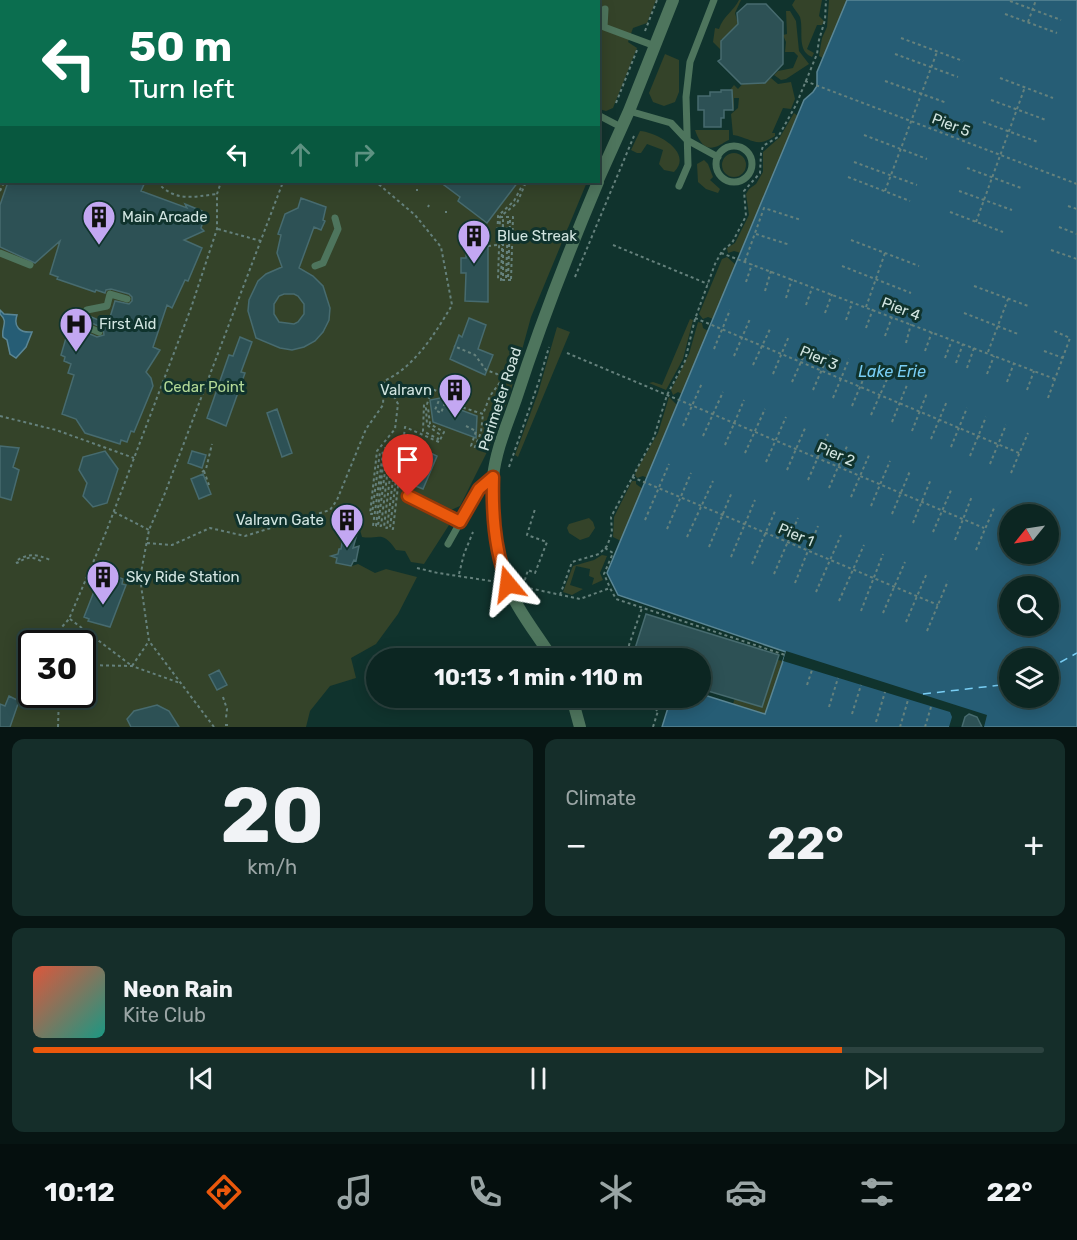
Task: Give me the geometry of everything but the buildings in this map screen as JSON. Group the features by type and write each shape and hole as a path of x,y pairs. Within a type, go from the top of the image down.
{"street":[{"name":"Perimeter Road","path":"600,176 629,111 673,0"},
{"name":"Perimeter Road","path":"545,648 516,604 513,582 503,573 495,534 493,477 499,443 537,332 597,183"},
{"path":"575,708 580,727"}],"lane":[{"path":"679,186 687,165 686,97 690,62 714,0"},
{"path":"605,9 604,27 655,46"},
{"path":"629,111 671,123 687,140 718,157"},
{"path":"600,116 621,127"},
{"path":"740,147 750,155 752,168 749,174 739,182 726,180 717,170 718,157 727,148 740,147"},
{"path":"315,266 323,263 338,229 335,218"},
{"path":"0,253 30,265"},
{"path":"87,310 107,306 110,294 127,299"},
{"path":"85,326 99,332"},
{"path":"448,544 479,489 493,477"},
{"path":"408,496 460,522"}],"path":[{"path":"560,595 572,562 600,554 612,533 611,517 654,437 667,394 685,361 695,318 721,253 732,243 742,225 747,211 744,191 760,173 760,153 763,147 778,137 796,105 817,54 825,20 826,0"},
{"path":"1028,22 1036,0"},
{"path":"1010,1 1061,20"},
{"path":"1005,14 1057,33"},
{"path":"901,38 963,61"},
{"path":"885,191 937,52"},
{"path":"895,54 958,77"},
{"path":"1000,78 1053,98"},
{"name":"Pier 5","path":"805,81 1077,184"},
{"path":"885,81 947,103"},
{"path":"976,222 1025,87"},
{"path":"991,100 1046,120"},
{"path":"983,122 1038,142"},
{"path":"572,284 635,132"},
{"path":"864,135 927,159"},
{"path":"854,162 917,185"},
{"path":"966,168 1021,188"},
{"path":"848,177 910,201"},
{"path":"158,183 166,192 185,198 217,195"},
{"path":"61,630 69,619 113,512 191,308 217,229 217,195 221,183"},
{"path":"214,727 149,641 140,578 149,530 283,183"},
{"path":"147,543 172,545 210,528 244,536 330,510 337,500 366,429 383,405 384,381 394,376 417,355 453,305 441,247 415,215 377,183"},
{"path":"488,246 496,246 498,216 514,201 524,183"},
{"path":"959,191 1012,210"},
{"path":"1068,206 1077,209"},
{"path":"746,261 764,208 801,220"},
{"path":"950,212 1004,232"},
{"path":"513,217 511,280 508,280 510,220 508,220 506,280 503,279 503,220 501,280 498,279 499,219 513,217"},
{"path":"1059,227 1077,234"},
{"path":"217,229 261,240"},
{"path":"755,234 790,245"},
{"path":"851,240 919,266"},
{"path":"613,245 708,284"},
{"path":"1051,250 1077,259"},
{"name":"Pier 4","path":"721,253 1055,379"},
{"path":"866,307 885,254"},
{"path":"746,282 752,264"},
{"path":"842,266 911,293"},
{"path":"765,291 771,271"},
{"path":"786,298 792,279"},
{"path":"974,286 1028,306"},
{"path":"806,305 813,287"},
{"path":"825,313 832,294"},
{"path":"987,353 1008,299"},
{"path":"846,320 852,302"},
{"path":"866,328 873,309"},
{"path":"714,349 730,310"},
{"path":"964,313 1018,334"},
{"path":"885,336 891,317"},
{"name":"Pier 3","path":"695,318 1019,453"},
{"path":"734,356 750,319"},
{"path":"906,343 911,324"},
{"path":"753,365 771,327"},
{"path":"1048,398 1070,338 1052,330"},
{"path":"926,351 932,332"},
{"path":"773,374 789,336"},
{"path":"945,358 952,340"},
{"path":"508,471 539,381 549,344"},
{"path":"792,382 809,344"},
{"path":"956,363 963,344"},
{"path":"388,394 396,398 398,404 395,429 377,451 370,514 372,514 380,452 382,453 373,526 376,526 386,448 388,447 378,526 381,526 391,443 394,443 384,527 387,528 398,439 401,439 390,528 393,529 405,428 439,442 444,432 430,424 428,408 426,408 427,425 439,434 438,439 423,431 424,404 427,404 432,389 442,393 435,410 441,413 448,395 457,399 455,405 483,414 490,396 501,381 497,374 486,370 475,355 454,346"},
{"path":"967,368 974,348"},
{"path":"813,390 830,351"},
{"path":"1044,351 1063,358"},
{"name":"Pier 2","path":"567,353 984,528"},
{"path":"987,374 994,356"},
{"path":"832,398 849,359"},
{"path":"1007,382 1014,363"},
{"path":"852,406 868,368"},
{"path":"1027,390 1034,371"},
{"path":"871,415 888,377"},
{"path":"683,426 702,383"},
{"path":"892,422 907,385"},
{"path":"703,436 723,392"},
{"path":"912,431 927,393"},
{"path":"725,445 744,400"},
{"path":"932,439 947,401"},
{"path":"951,447 967,408"},
{"path":"746,453 765,409"},
{"path":"466,426 476,431 471,446 475,447 481,432 483,414"},
{"path":"0,416 56,430 134,459"},
{"path":"766,462 786,417"},
{"path":"970,456 986,417"},
{"path":"990,464 1006,425"},
{"path":"787,470 806,426"},
{"path":"1011,472 1028,433"},
{"path":"808,480 828,434"},
{"path":"209,485 203,471 206,469 212,444"},
{"path":"829,488 848,444"},
{"path":"850,497 870,453"},
{"path":"871,506 890,461"},
{"path":"645,520 669,464"},
{"path":"892,514 910,471"},
{"path":"667,529 691,473"},
{"name":"Pier 1","path":"632,477 938,605"},
{"path":"913,523 931,479"},
{"path":"687,537 713,481"},
{"path":"933,532 952,488"},
{"path":"709,547 732,492"},
{"path":"955,540 972,496"},
{"path":"731,557 755,500"},
{"path":"976,550 995,506"},
{"path":"523,586 528,570 536,573 547,542 526,535 535,509"},
{"path":"752,564 777,509"},
{"path":"113,512 149,530"},
{"path":"774,574 798,518"},
{"path":"795,583 818,526"},
{"path":"459,576 464,554 473,532"},
{"path":"816,592 841,536"},
{"path":"839,601 864,545"},
{"path":"605,548 613,553 604,574 616,599 785,655"},
{"path":"861,610 883,554"},
{"path":"42,561 33,557 17,563 16,561 24,556 34,555 50,560"},
{"path":"882,613 905,562"},
{"path":"417,568 459,576 513,582 521,586 580,599 610,588"},
{"path":"906,622 927,573"},
{"path":"927,631 948,581"},
{"path":"629,648 642,608"},
{"path":"69,619 132,666 180,683"},
{"path":"132,666 149,641"},
{"path":"96,665 132,666"},
{"path":"807,685 812,670"},
{"path":"829,707 838,678"},
{"path":"852,714 861,685"},
{"path":"876,722 885,692"},
{"path":"223,697 226,717"},
{"path":"900,727 908,700"},
{"path":"925,727 931,707"},
{"path":"58,727 59,708"},
{"path":"656,708 658,712"},
{"path":"653,727 659,708"}],"green space":[{"name":"Cedar Point","path":"600,0 656,0 647,23 633,28 628,42 637,48 613,108 606,111 600,109"},
{"path":"741,0 735,13 738,24 726,39 721,39 721,50 713,42 715,28 719,29"},
{"path":"795,0 822,0 819,16 824,21 822,25 817,25 807,49 814,53 812,57 807,54 802,45 800,17 792,5"},
{"path":"829,0 847,0 823,58 819,56 822,38 827,27"},
{"path":"786,11 790,11 796,21 799,51 809,64 781,80 774,75 778,71 793,68 798,56 794,52 785,52 786,42 783,35 787,34"},
{"path":"665,54 679,60 679,92 675,102 664,106 653,102 649,93"},
{"path":"771,78 778,84 791,82 795,99 791,109 783,108 772,133 775,133 775,136 763,142 754,142 733,135 731,114 738,108 739,98 734,98 732,112 730,90 734,85 738,89 745,81 747,84 765,83"},
{"path":"794,113 798,116 741,253 734,251 728,253 727,248 735,243 749,215 746,194 763,172 763,152 780,137"},
{"path":"695,130 729,130 729,140 711,148 705,146"},
{"path":"640,131 655,135 671,144 679,157 679,165 674,172 664,170 659,164 663,150 647,144 641,153 631,150"},
{"path":"734,153 742,157 746,165 742,173 734,177 726,173 722,165 726,157"},
{"path":"704,160 713,177 710,180 720,189 718,193 706,189 698,182 697,164"},
{"name":"Cedar Point","path":"0,183 587,183 531,317 510,394 488,450 460,506 451,510 444,508 441,516 449,525 424,564 411,562 405,551 396,550 383,537 362,537 360,530 353,528 353,533 357,534 353,552 357,555 352,566 358,564 375,573 386,569 417,577 398,614 376,644 351,658 356,678 330,686 310,711 306,727 0,727"},
{"path":"727,257 736,265 713,319 708,317 703,319 699,314 722,259"},
{"path":"690,319 693,320 683,359 666,390 649,383 662,385"},
{"path":"698,322 702,323 703,328 708,331 682,394 678,392 673,395 671,390 689,354"},
{"path":"557,327 570,332 518,457 515,455 538,393"},
{"path":"669,397 677,405 647,478 643,476 637,478 636,471 658,433"},
{"path":"632,481 636,481 636,484 643,489 621,541 613,537 614,517"},
{"path":"589,518 595,528 589,537 580,540 569,533 567,528 569,524"},
{"path":"602,555 607,556 600,573 603,580 592,585 594,578 589,576 590,569 576,566 570,585 583,589 572,595 563,592 573,566 594,560"},
{"path":"778,660 783,661 765,714 733,704 735,698 762,707"}],"water":[{"name":"Lake Erie","path":"847,0 1077,0 1077,727 662,727 668,708 711,708 711,697 765,714 786,652 618,595 607,573 804,100 817,86 817,72"},
{"path":"0,310 4,314 17,315 18,328 32,332 26,347 16,358 10,354 7,340 3,337 4,322"}],"pier":[{"path":"786,651 987,715 984,727 949,727 952,717 950,712 783,661"}],"ferry route":[{"path":"1059,663 1077,653"},
{"path":"923,694 999,685"}],"place":[{"name":"Main Arcade","path":"99,246"},
{"name":"Blue Streak","path":"474,265"},
{"name":"First Aid","path":"76,353"},
{"name":"Valravn","path":"455,419"},
{"name":"Valravn Gate","path":"347,549"},
{"name":"Sky Ride Station","path":"103,606"}],"route":[{"path":"408,496 460,522 479,489 493,477 495,534 503,573 508,584"}]}
